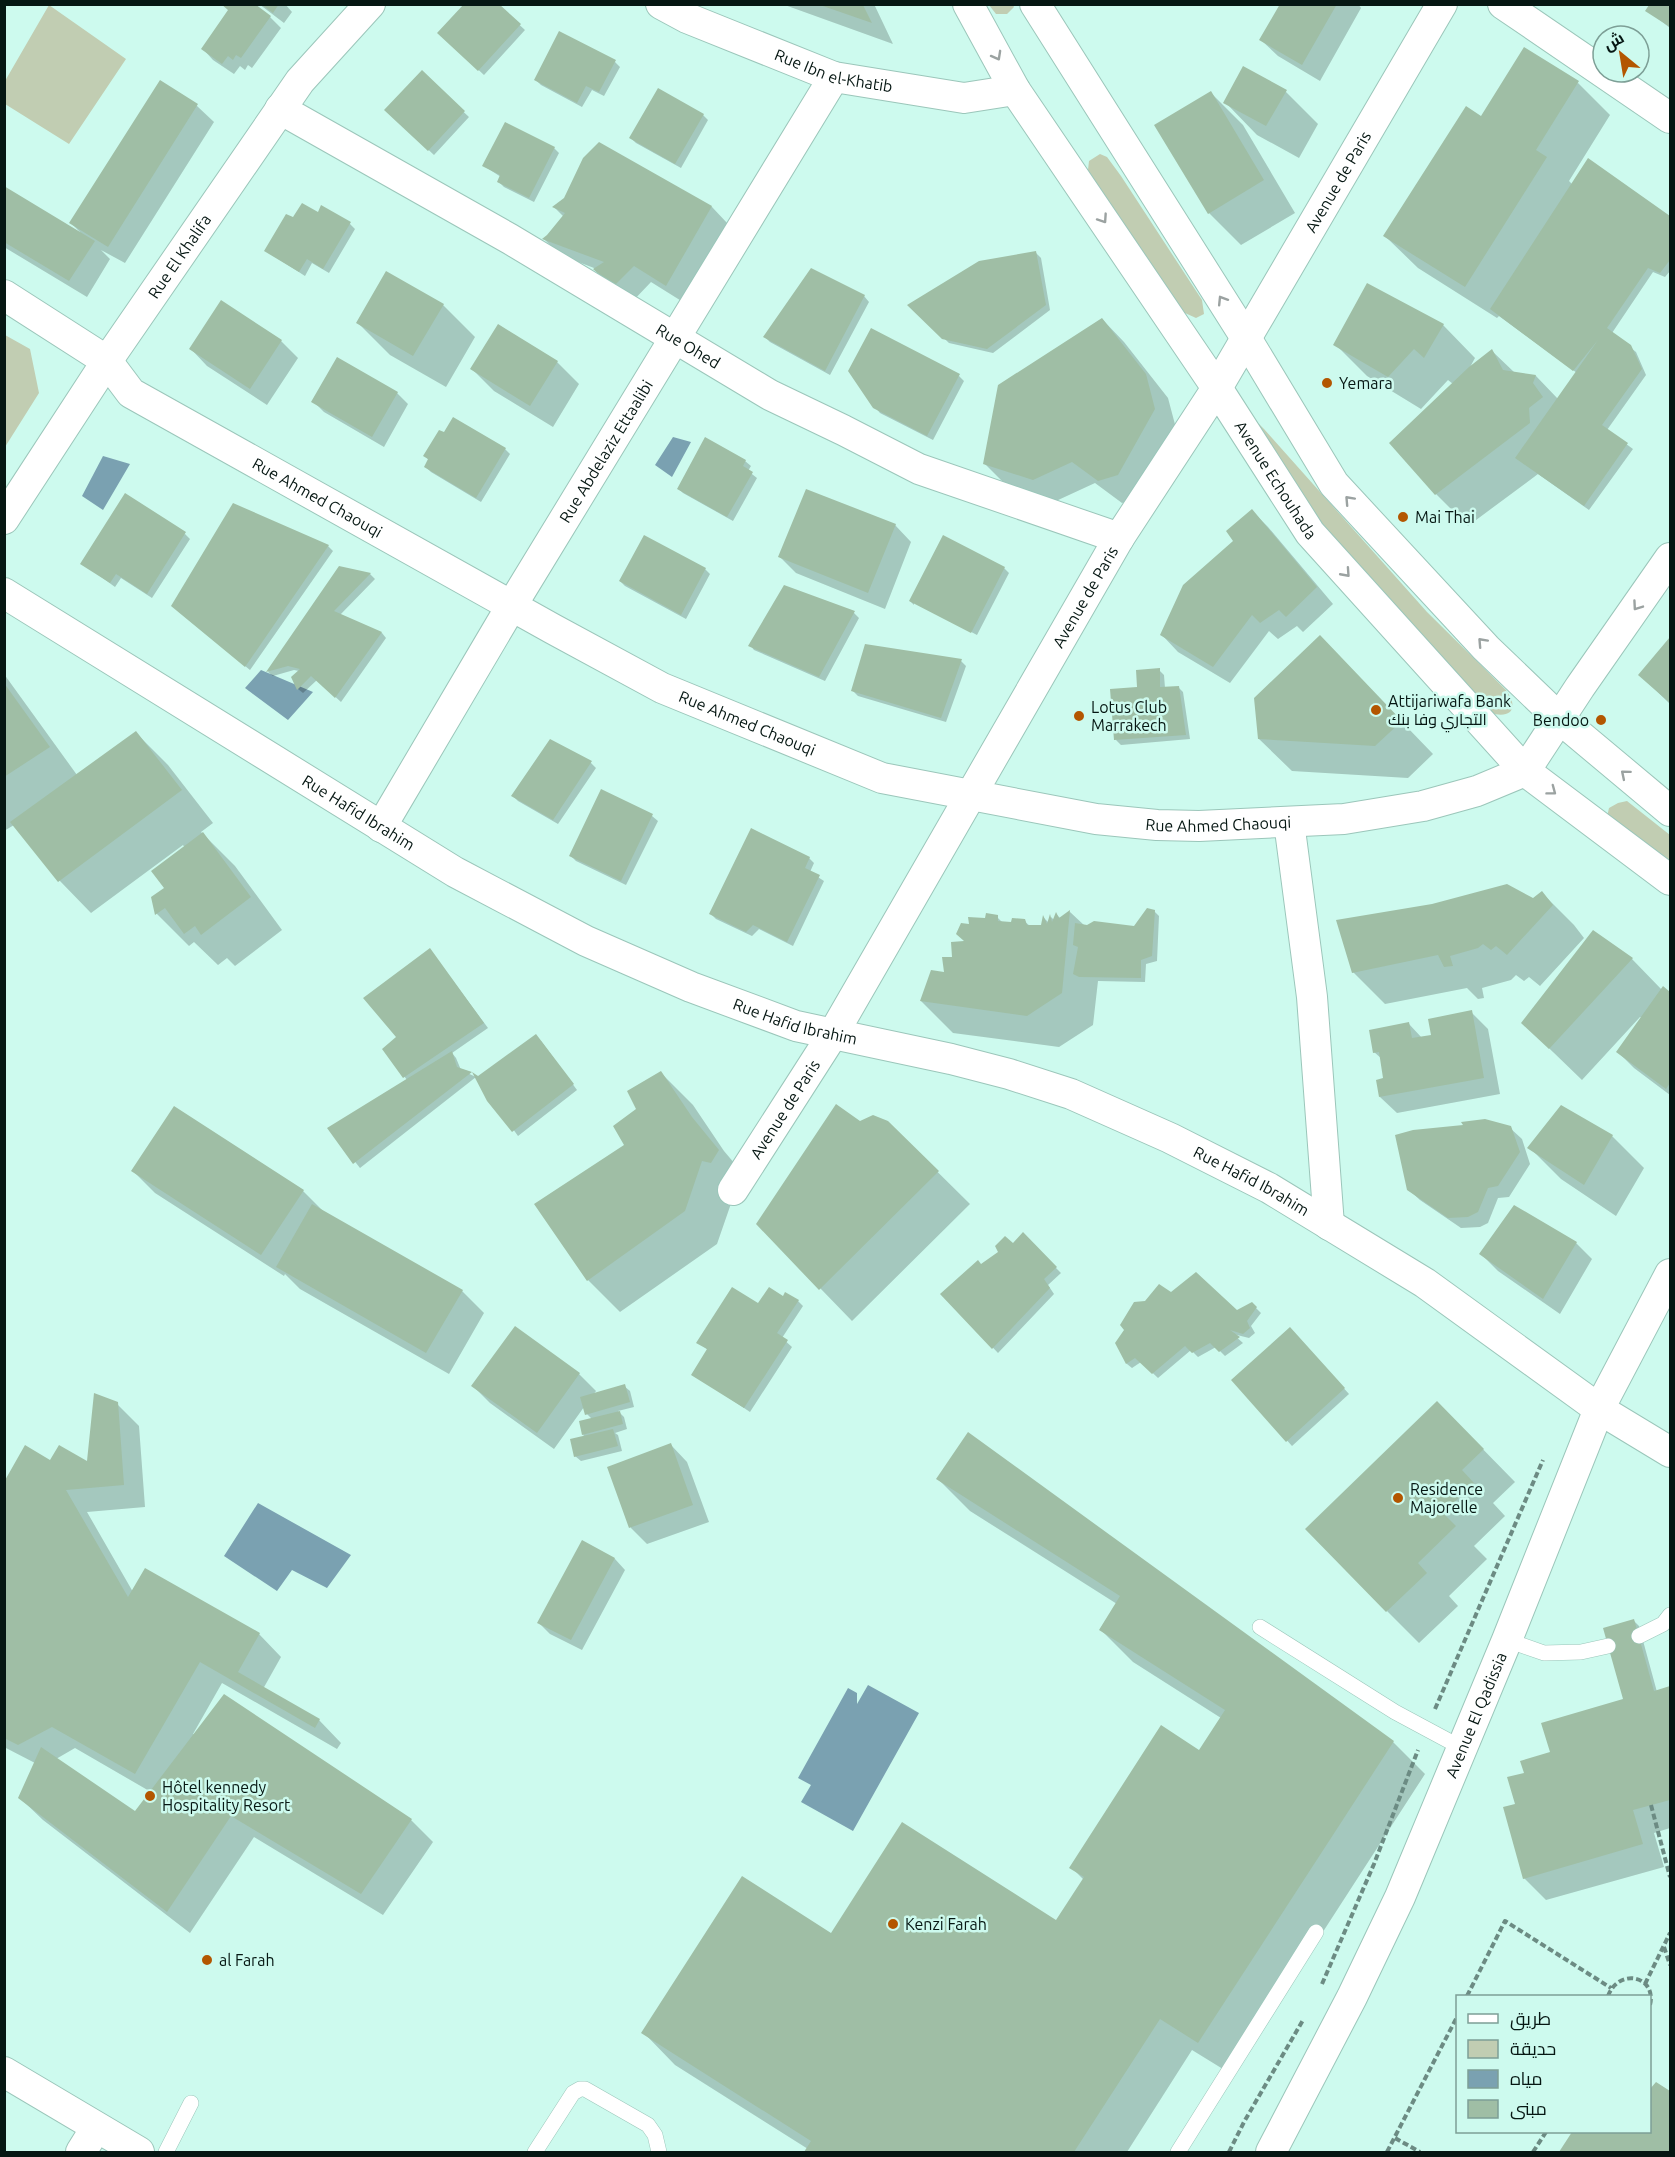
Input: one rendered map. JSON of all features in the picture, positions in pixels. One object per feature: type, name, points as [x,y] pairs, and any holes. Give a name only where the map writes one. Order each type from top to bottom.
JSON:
[{"type":"street","name":"Rue El Khalifa","points":[[4,519],[107,361],[280,109],[300,81],[370,4]]},
{"type":"street","name":"Rue Ibn el-Khatib","points":[[661,4],[687,18],[834,77],[964,98],[1015,90]]},
{"type":"street","name":"Avenue Echouhada","points":[[968,4],[1015,90],[1217,388],[1310,533],[1525,771],[1671,880]]},
{"type":"street","points":[[1035,4],[1246,338],[1334,484],[1486,648],[1560,719],[1671,811]]},
{"type":"street","name":"Avenue de Paris","points":[[733,1190],[833,1034],[1119,538],[1217,388],[1442,4]]},
{"type":"street","points":[[1503,4],[1671,118]]},
{"type":"street","name":"Rue Abdelaziz Ettaalibi","points":[[381,827],[512,605],[677,338],[834,77]]},
{"type":"street","name":"Rue Ohed","points":[[280,109],[510,239],[770,395],[919,470],[1119,538]]},
{"type":"street","name":"Rue Ahmed Chaouqi","points":[[4,295],[107,361],[131,393],[553,629],[662,688],[882,778],[1096,819],[1157,825],[1199,826],[1344,819],[1423,806],[1476,791],[1525,771]]},
{"type":"street","points":[[1525,771],[1671,558]]},
{"type":"street","name":"Rue Hafid Ibrahim","points":[[4,593],[454,872],[586,941],[691,987],[796,1026],[951,1059],[1009,1074],[1071,1094],[1170,1138],[1269,1188],[1425,1283],[1599,1408],[1671,1452]]},
{"type":"street","points":[[1290,822],[1312,997],[1329,1225]]},
{"type":"street","name":"Avenue El Qadissia","points":[[1271,2152],[1352,1997],[1400,1897],[1507,1640],[1599,1408],[1671,1274]]},
{"type":"street","points":[[4,2072],[88,2140],[139,2152]]},
{"type":"lane","points":[[1639,1636],[1663,1624],[1671,1615]]},
{"type":"lane","points":[[1260,1627],[1426,1730],[1462,1748]]},
{"type":"lane","points":[[1507,1640],[1544,1653],[1581,1652],[1608,1646]]},
{"type":"lane","points":[[1178,2152],[1316,1932]]},
{"type":"lane","points":[[536,2152],[573,2093],[585,2089],[648,2125],[655,2134],[658,2152]]},
{"type":"lane","points":[[166,2152],[191,2103]]},
{"type":"path","points":[[1321,1987],[1374,1864],[1426,1730],[1545,1456]]},
{"type":"path","points":[[1651,1805],[1671,1877]]},
{"type":"path","points":[[1468,1995],[1505,1922],[1611,1988]]},
{"type":"path","points":[[1645,1984],[1671,1933]]},
{"type":"path","points":[[1664,1946],[1671,1965]]},
{"type":"path","points":[[1608,1995],[1611,1988],[1618,1981],[1627,1978],[1637,1979],[1645,1984],[1650,1995]]},
{"type":"path","points":[[1229,2152],[1304,2018]]},
{"type":"path","points":[[1387,2152],[1456,2021]]},
{"type":"path","points":[[1533,2152],[1545,2133]]},
{"type":"path","points":[[1395,2138],[1420,2152]]},
{"type":"green space","points":[[49,5],[126,59],[69,144],[5,104],[5,81]]},
{"type":"green space","points":[[989,5],[1013,5],[1014,7],[1007,14],[996,14]]},
{"type":"green space","points":[[1100,154],[1107,157],[1121,176],[1202,300],[1204,314],[1196,318],[1185,313],[1142,254],[1088,170],[1089,161]]},
{"type":"green space","points":[[5,335],[30,349],[39,393],[5,447]]},
{"type":"green space","points":[[1251,423],[1259,424],[1264,429],[1427,612],[1506,690],[1512,702],[1508,713],[1490,713],[1329,543]]},
{"type":"green space","points":[[1627,801],[1670,835],[1670,867],[1607,817],[1609,808]]},
{"type":"water","points":[[673,437],[691,442],[672,477],[655,465]]},
{"type":"water","points":[[103,456],[130,464],[103,510],[82,496]]},
{"type":"water","points":[[261,670],[313,692],[288,720],[245,688]]},
{"type":"water","points":[[258,1503],[351,1555],[327,1588],[292,1570],[277,1591],[224,1556]]},
{"type":"water","points":[[868,1685],[919,1713],[853,1831],[801,1802],[811,1785],[798,1778],[848,1688],[857,1693],[857,1704]]},
{"type":"building","points":[[221,4],[255,4],[271,16],[241,58],[236,55],[233,60],[228,56],[222,64],[201,49],[228,10]]},
{"type":"building","points":[[261,4],[279,4],[273,13]]},
{"type":"building","points":[[464,4],[499,4],[521,24],[478,71],[437,33]]},
{"type":"building","points":[[1280,4],[1337,4],[1302,65],[1259,40]]},
{"type":"building","points":[[820,5],[863,5],[872,23]]},
{"type":"building","points":[[1649,5],[1670,5],[1670,27],[1645,11]]},
{"type":"building","points":[[559,31],[616,60],[599,92],[586,86],[577,103],[534,80]]},
{"type":"building","points":[[1524,47],[1579,81],[1536,150],[1547,157],[1465,287],[1383,236],[1466,106],[1481,116]]},
{"type":"building","points":[[1243,66],[1287,90],[1266,126],[1223,103]]},
{"type":"building","points":[[422,70],[465,111],[428,151],[384,110]]},
{"type":"building","points":[[160,80],[198,104],[108,247],[69,223]]},
{"type":"building","points":[[658,88],[704,114],[675,164],[629,138]]},
{"type":"building","points":[[1211,91],[1264,180],[1208,214],[1154,125]]},
{"type":"building","points":[[505,122],[555,147],[529,198],[497,182],[500,175],[482,166]]},
{"type":"building","points":[[599,142],[712,206],[666,286],[634,266],[613,287],[593,269],[604,262],[542,239],[565,213],[552,207],[564,198],[583,158]]},
{"type":"building","points":[[1588,158],[1670,216],[1670,260],[1660,273],[1648,268],[1607,328],[1631,345],[1642,369],[1602,425],[1628,443],[1584,506],[1515,458],[1598,340],[1573,371],[1490,309]]},
{"type":"building","points":[[4,186],[95,241],[69,281],[4,242]]},
{"type":"building","points":[[302,203],[318,212],[321,205],[351,222],[323,269],[307,259],[299,272],[264,251],[286,214],[293,217]]},
{"type":"building","points":[[1036,251],[1046,305],[987,349],[942,339],[907,305],[979,261]]},
{"type":"building","points":[[811,268],[865,295],[825,371],[763,337]]},
{"type":"building","points":[[386,271],[444,304],[413,356],[356,323]]},
{"type":"building","points":[[1367,283],[1444,324],[1424,358],[1414,349],[1388,377],[1333,345]]},
{"type":"building","points":[[221,300],[282,340],[250,389],[189,349]]},
{"type":"building","points":[[1102,318],[1146,374],[1155,409],[1118,475],[1098,481],[1072,462],[1033,480],[983,464],[998,385]]},
{"type":"building","points":[[498,324],[558,361],[530,406],[470,369]]},
{"type":"building","points":[[871,328],[960,374],[927,436],[873,408],[848,371]]},
{"type":"building","points":[[1492,349],[1503,370],[1536,375],[1533,383],[1543,397],[1529,408],[1530,423],[1435,495],[1389,443],[1469,367]]},
{"type":"building","points":[[337,357],[398,392],[372,437],[311,402]]},
{"type":"building","points":[[453,417],[506,448],[476,498],[424,467],[428,459],[423,456],[439,430],[444,432]]},
{"type":"building","points":[[705,437],[746,460],[743,466],[753,472],[727,517],[677,489]]},
{"type":"building","points":[[806,489],[896,524],[868,593],[778,557]]},
{"type":"building","points":[[125,493],[186,532],[147,594],[116,574],[110,583],[80,564]]},
{"type":"building","points":[[233,503],[329,545],[245,667],[171,606]]},
{"type":"building","points":[[1252,509],[1317,587],[1286,617],[1279,610],[1260,623],[1252,615],[1213,667],[1160,635],[1183,585],[1233,541],[1226,531]]},
{"type":"building","points":[[644,535],[706,568],[681,615],[619,581]]},
{"type":"building","points":[[943,535],[1005,567],[971,633],[909,601]]},
{"type":"building","points":[[339,566],[371,573],[334,611],[382,632],[335,698],[311,676],[297,690],[291,677],[300,669],[288,666],[266,672]]},
{"type":"building","points":[[784,585],[855,611],[819,677],[748,646]]},
{"type":"building","points":[[1320,635],[1402,721],[1375,746],[1258,739],[1254,698]]},
{"type":"building","points":[[1670,637],[1670,703],[1638,675]]},
{"type":"building","points":[[865,644],[962,659],[941,718],[851,691]]},
{"type":"building","points":[[1160,668],[1160,687],[1179,686],[1186,735],[1114,740],[1110,689],[1137,687],[1136,670]]},
{"type":"building","points":[[4,683],[50,747],[4,777]]},
{"type":"building","points":[[136,731],[182,790],[58,882],[10,822]]},
{"type":"building","points":[[550,739],[592,761],[553,820],[511,796]]},
{"type":"building","points":[[601,789],[653,814],[621,881],[569,856]]},
{"type":"building","points":[[751,828],[810,857],[805,868],[820,875],[787,942],[753,925],[746,932],[709,914]]},
{"type":"building","points":[[203,832],[251,897],[201,935],[195,926],[184,934],[165,908],[155,915],[151,897],[164,888],[151,871]]},
{"type":"building","points":[[1507,884],[1533,898],[1542,891],[1553,905],[1507,955],[1496,946],[1491,950],[1483,944],[1478,948],[1450,956],[1453,966],[1444,967],[1438,955],[1352,973],[1336,920],[1432,904]]},
{"type":"building","points":[[1147,908],[1155,910],[1152,956],[1141,960],[1141,978],[1079,977],[1073,974],[1078,947],[1073,945],[1075,923],[1087,925],[1094,921],[1134,926]]},
{"type":"building","points":[[1070,910],[1062,993],[1027,1016],[920,1001],[931,970],[944,972],[942,957],[952,957],[951,942],[964,941],[956,934],[961,923],[969,924],[968,917],[985,918],[986,913],[998,915],[998,921],[1011,922],[1012,918],[1025,919],[1027,925],[1041,925],[1043,915],[1047,924],[1050,914],[1052,922],[1056,912],[1059,918]]},
{"type":"building","points":[[1593,930],[1633,958],[1549,1049],[1521,1023]]},
{"type":"building","points":[[430,948],[484,1023],[403,1078],[382,1049],[396,1037],[363,998]]},
{"type":"building","points":[[1663,986],[1670,992],[1670,1083],[1666,1089],[1616,1052]]},
{"type":"building","points":[[1472,1010],[1484,1078],[1379,1097],[1376,1080],[1383,1078],[1379,1052],[1373,1053],[1369,1030],[1409,1022],[1412,1038],[1431,1035],[1428,1019]]},
{"type":"building","points":[[536,1034],[574,1084],[512,1132],[487,1101],[472,1072],[478,1076]]},
{"type":"building","points":[[452,1051],[457,1067],[472,1072],[353,1164],[327,1128]]},
{"type":"building","points":[[661,1071],[692,1117],[719,1150],[711,1163],[702,1161],[685,1211],[587,1281],[534,1204],[624,1145],[613,1126],[636,1109],[627,1091]]},
{"type":"building","points":[[836,1104],[860,1121],[873,1115],[888,1121],[939,1171],[819,1290],[756,1224]]},
{"type":"building","points":[[1561,1105],[1613,1135],[1584,1185],[1527,1148]]},
{"type":"building","points":[[174,1106],[304,1190],[261,1255],[131,1171]]},
{"type":"building","points":[[1485,1119],[1511,1126],[1520,1152],[1498,1186],[1488,1188],[1478,1212],[1468,1217],[1448,1218],[1407,1190],[1395,1135],[1413,1130],[1463,1125],[1461,1122]]},
{"type":"building","points":[[312,1204],[463,1290],[426,1353],[276,1267]]},
{"type":"building","points":[[1514,1205],[1577,1242],[1543,1299],[1479,1254]]},
{"type":"building","points":[[1023,1232],[1057,1267],[1044,1279],[1050,1288],[992,1349],[940,1294],[978,1260],[981,1264],[998,1252],[995,1246],[1005,1236],[1013,1243]]},
{"type":"building","points":[[1196,1272],[1237,1310],[1252,1302],[1257,1307],[1247,1321],[1250,1328],[1243,1334],[1230,1330],[1240,1337],[1219,1352],[1210,1343],[1192,1353],[1185,1346],[1152,1374],[1135,1358],[1126,1364],[1115,1343],[1124,1330],[1120,1325],[1134,1302],[1145,1301],[1159,1284],[1171,1292]]},
{"type":"building","points":[[732,1287],[758,1303],[769,1287],[783,1296],[785,1292],[799,1300],[777,1333],[788,1340],[744,1408],[691,1375],[707,1349],[696,1343]]},
{"type":"building","points":[[515,1326],[580,1373],[537,1433],[471,1386]]},
{"type":"building","points":[[1290,1327],[1345,1388],[1286,1442],[1231,1380]]},
{"type":"building","points":[[625,1384],[630,1402],[585,1415],[580,1397]]},
{"type":"building","points":[[94,1393],[118,1402],[124,1485],[66,1490],[128,1597],[145,1568],[260,1633],[238,1672],[320,1719],[315,1728],[200,1662],[135,1774],[52,1727],[18,1745],[4,1738],[4,1482],[25,1445],[50,1460],[59,1445],[87,1461]]},
{"type":"building","name":"Residence Majorelle","points":[[1437,1401],[1484,1449],[1462,1470],[1474,1483],[1443,1513],[1456,1526],[1418,1563],[1427,1573],[1386,1612],[1305,1529]]},
{"type":"building","points":[[620,1411],[623,1424],[582,1435],[579,1421]]},
{"type":"building","points":[[613,1429],[618,1446],[574,1457],[570,1439]]},
{"type":"building","points":[[968,1432],[1394,1741],[1198,2043],[1160,2019],[1074,2152],[804,2152],[811,2141],[641,2033],[742,1876],[831,1933],[902,1822],[1056,1920],[1084,1877],[1069,1868],[1161,1725],[1199,1750],[1225,1710],[1099,1630],[1120,1596],[936,1479]]},
{"type":"building","points":[[671,1443],[693,1505],[629,1528],[607,1467]]},
{"type":"building","points":[[582,1540],[615,1558],[571,1640],[537,1623]]},
{"type":"building","points":[[1634,1619],[1654,1691],[1670,1686],[1670,1800],[1633,1810],[1643,1844],[1523,1879],[1503,1807],[1515,1804],[1507,1777],[1524,1773],[1520,1761],[1550,1752],[1541,1723],[1623,1699],[1603,1628]]},
{"type":"building","points":[[224,1694],[412,1819],[361,1894],[231,1816],[167,1912],[18,1798],[41,1747],[135,1811]]},
{"type":"building","points":[[1656,2082],[1670,2091],[1670,2152],[1559,2152],[1571,2133],[1651,2133],[1651,2088]]},
{"type":"place","name":"Yemara","points":[[1327,383]]},
{"type":"place","name":"Mai Thai","points":[[1403,517]]},
{"type":"place","name":"Attijariwafa Bank التجاري وفا بنك","points":[[1376,710]]},
{"type":"place","name":"Lotus Club Marrakech","points":[[1079,716]]},
{"type":"place","name":"Bendoo","points":[[1601,720]]},
{"type":"place","name":"Residence Majorelle","points":[[1398,1498]]},
{"type":"place","name":"Hôtel kennedy Hospitality Resort","points":[[150,1796]]},
{"type":"place","name":"Kenzi Farah","points":[[893,1924]]},
{"type":"place","name":"al Farah","points":[[207,1960]]}]
